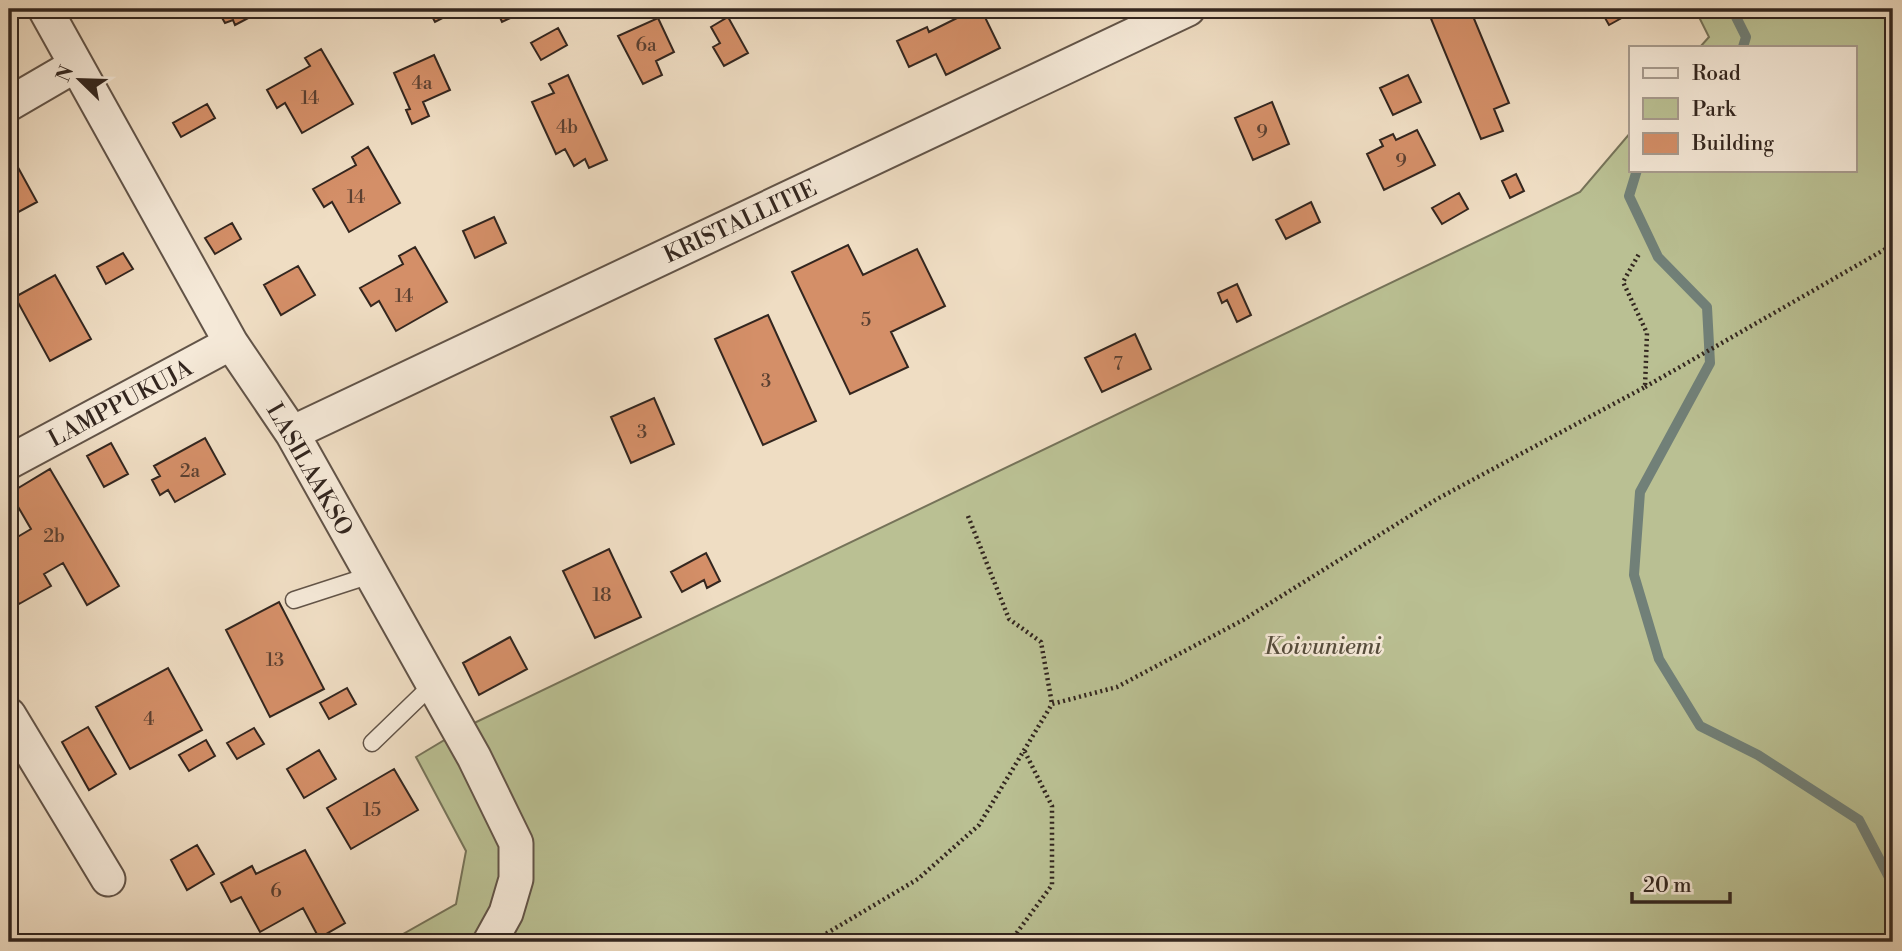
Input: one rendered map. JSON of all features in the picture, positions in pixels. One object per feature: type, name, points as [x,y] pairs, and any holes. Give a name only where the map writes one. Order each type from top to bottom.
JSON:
[{"type":"street","name":"LASILAAKSO","points":[[45,9],[231,343],[292,433],[474,757],[516,843],[516,879],[506,913],[490,942]]},
{"type":"street","name":"KRISTALLITIE","points":[[292,433],[1188,9]]},
{"type":"street","points":[[9,103],[76,65]]},
{"type":"street","name":"LAMPPUKUJA","points":[[9,462],[231,343]]},
{"type":"street","points":[[9,715],[108,879]]},
{"type":"lane","points":[[294,600],[371,575]]},
{"type":"lane","points":[[372,743],[433,684]]},
{"type":"path","points":[[1052,704],[1116,687],[1243,620],[1437,499],[1645,387],[1889,247],[1893,254]]},
{"type":"path","points":[[1639,254],[1623,282],[1647,333],[1645,387]]},
{"type":"path","points":[[812,942],[918,879],[979,825],[1052,704],[1041,642],[1009,619],[968,516]]},
{"type":"path","points":[[1010,942],[1052,885],[1052,806],[1024,749]]},
{"type":"green space","name":"Koivuniemi","points":[[1695,9],[1893,9],[1893,942],[389,942],[456,904],[466,851],[416,757],[468,726],[1580,192],[1629,134],[1629,172],[1856,172],[1856,46],[1701,46],[1709,37]]},
{"type":"building","points":[[217,9],[251,9],[254,15],[235,25],[233,20],[225,23]]},
{"type":"building","points":[[428,9],[460,9],[435,22]]},
{"type":"building","points":[[496,9],[524,9],[525,11],[502,22]]},
{"type":"building","points":[[975,9],[981,9],[1000,48],[946,75],[936,54],[909,67],[897,41],[927,27],[929,32]]},
{"type":"building","points":[[1427,9],[1470,9],[1509,103],[1494,109],[1503,131],[1481,139]]},
{"type":"building","points":[[1600,9],[1635,9],[1636,10],[1609,25]]},
{"type":"building","points":[[728,17],[748,53],[724,66],[713,47],[720,43],[711,27]]},
{"type":"building","points":[[658,18],[674,52],[656,61],[662,75],[643,84],[618,36]]},
{"type":"building","points":[[558,28],[567,45],[541,60],[531,43]]},
{"type":"building","points":[[321,49],[353,104],[302,133],[285,103],[277,108],[267,90],[310,66],[305,58]]},
{"type":"building","points":[[434,55],[450,90],[423,102],[429,116],[412,124],[406,110],[410,109],[394,73]]},
{"type":"building","points":[[568,75],[607,160],[589,168],[585,159],[574,166],[565,149],[556,154],[532,102],[554,93],[549,84]]},
{"type":"building","points":[[1408,75],[1421,102],[1393,115],[1380,88]]},
{"type":"building","points":[[1272,102],[1289,144],[1253,160],[1235,118]]},
{"type":"building","points":[[207,104],[215,118],[181,137],[173,123]]},
{"type":"building","points":[[1417,130],[1435,165],[1384,190],[1367,154],[1383,146],[1380,140],[1393,134],[1396,140]]},
{"type":"building","points":[[368,147],[400,203],[349,232],[332,202],[324,207],[313,189],[356,165],[352,157]]},
{"type":"building","points":[[9,151],[37,202],[9,217]]},
{"type":"building","points":[[1516,174],[1524,191],[1510,198],[1502,181]]},
{"type":"building","points":[[1459,193],[1468,209],[1442,224],[1432,208]]},
{"type":"building","points":[[1311,202],[1320,222],[1286,239],[1276,220]]},
{"type":"building","points":[[494,217],[506,243],[475,258],[463,231]]},
{"type":"building","points":[[232,223],[241,239],[215,254],[205,238]]},
{"type":"building","points":[[848,245],[863,275],[917,249],[945,306],[891,332],[908,367],[850,394],[792,272]]},
{"type":"building","points":[[415,247],[447,302],[396,331],[379,301],[371,306],[360,288],[403,264],[399,256]]},
{"type":"building","points":[[123,253],[133,269],[106,284],[97,267]]},
{"type":"building","points":[[298,266],[315,295],[281,315],[264,285]]},
{"type":"building","points":[[55,275],[91,339],[50,361],[15,297]]},
{"type":"building","points":[[1237,284],[1251,315],[1237,322],[1227,300],[1222,303],[1218,293]]},
{"type":"building","points":[[768,315],[816,421],[763,445],[715,339]]},
{"type":"building","points":[[1135,334],[1151,369],[1102,392],[1085,358]]},
{"type":"building","points":[[654,398],[674,444],[631,463],[611,417]]},
{"type":"building","points":[[205,438],[225,474],[175,502],[168,490],[160,495],[152,480],[160,476],[154,466]]},
{"type":"building","points":[[111,443],[128,474],[104,487],[87,456]]},
{"type":"building","points":[[50,469],[119,586],[87,605],[63,563],[44,574],[51,586],[19,604],[9,587],[9,568],[12,566],[9,542],[31,529],[10,493]]},
{"type":"building","points":[[609,549],[641,617],[595,638],[563,571]]},
{"type":"building","points":[[706,553],[720,581],[707,588],[704,580],[682,592],[671,572]]},
{"type":"building","points":[[279,602],[324,689],[270,717],[226,630]]},
{"type":"building","points":[[510,637],[527,669],[479,695],[463,663]]},
{"type":"building","points":[[168,668],[202,730],[130,769],[96,707]]},
{"type":"building","points":[[347,688],[356,704],[329,719],[320,703]]},
{"type":"building","points":[[88,727],[116,774],[89,790],[62,742]]},
{"type":"building","points":[[254,728],[264,744],[237,759],[227,743]]},
{"type":"building","points":[[206,740],[215,756],[189,771],[179,755]]},
{"type":"building","points":[[319,750],[336,779],[304,798],[287,769]]},
{"type":"building","points":[[394,769],[418,810],[351,849],[327,808]]},
{"type":"building","points":[[197,845],[214,874],[187,890],[171,860]]},
{"type":"building","points":[[305,850],[345,923],[319,938],[303,908],[260,932],[241,897],[231,902],[221,883],[252,866],[256,874]]},
{"type":"waterway","points":[[1732,9],[1746,37],[1743,46]]},
{"type":"waterway","points":[[1636,172],[1629,196],[1658,257],[1707,307],[1710,363],[1640,492],[1634,575],[1659,659],[1700,726],[1758,755],[1859,820],[1893,885]]}]
